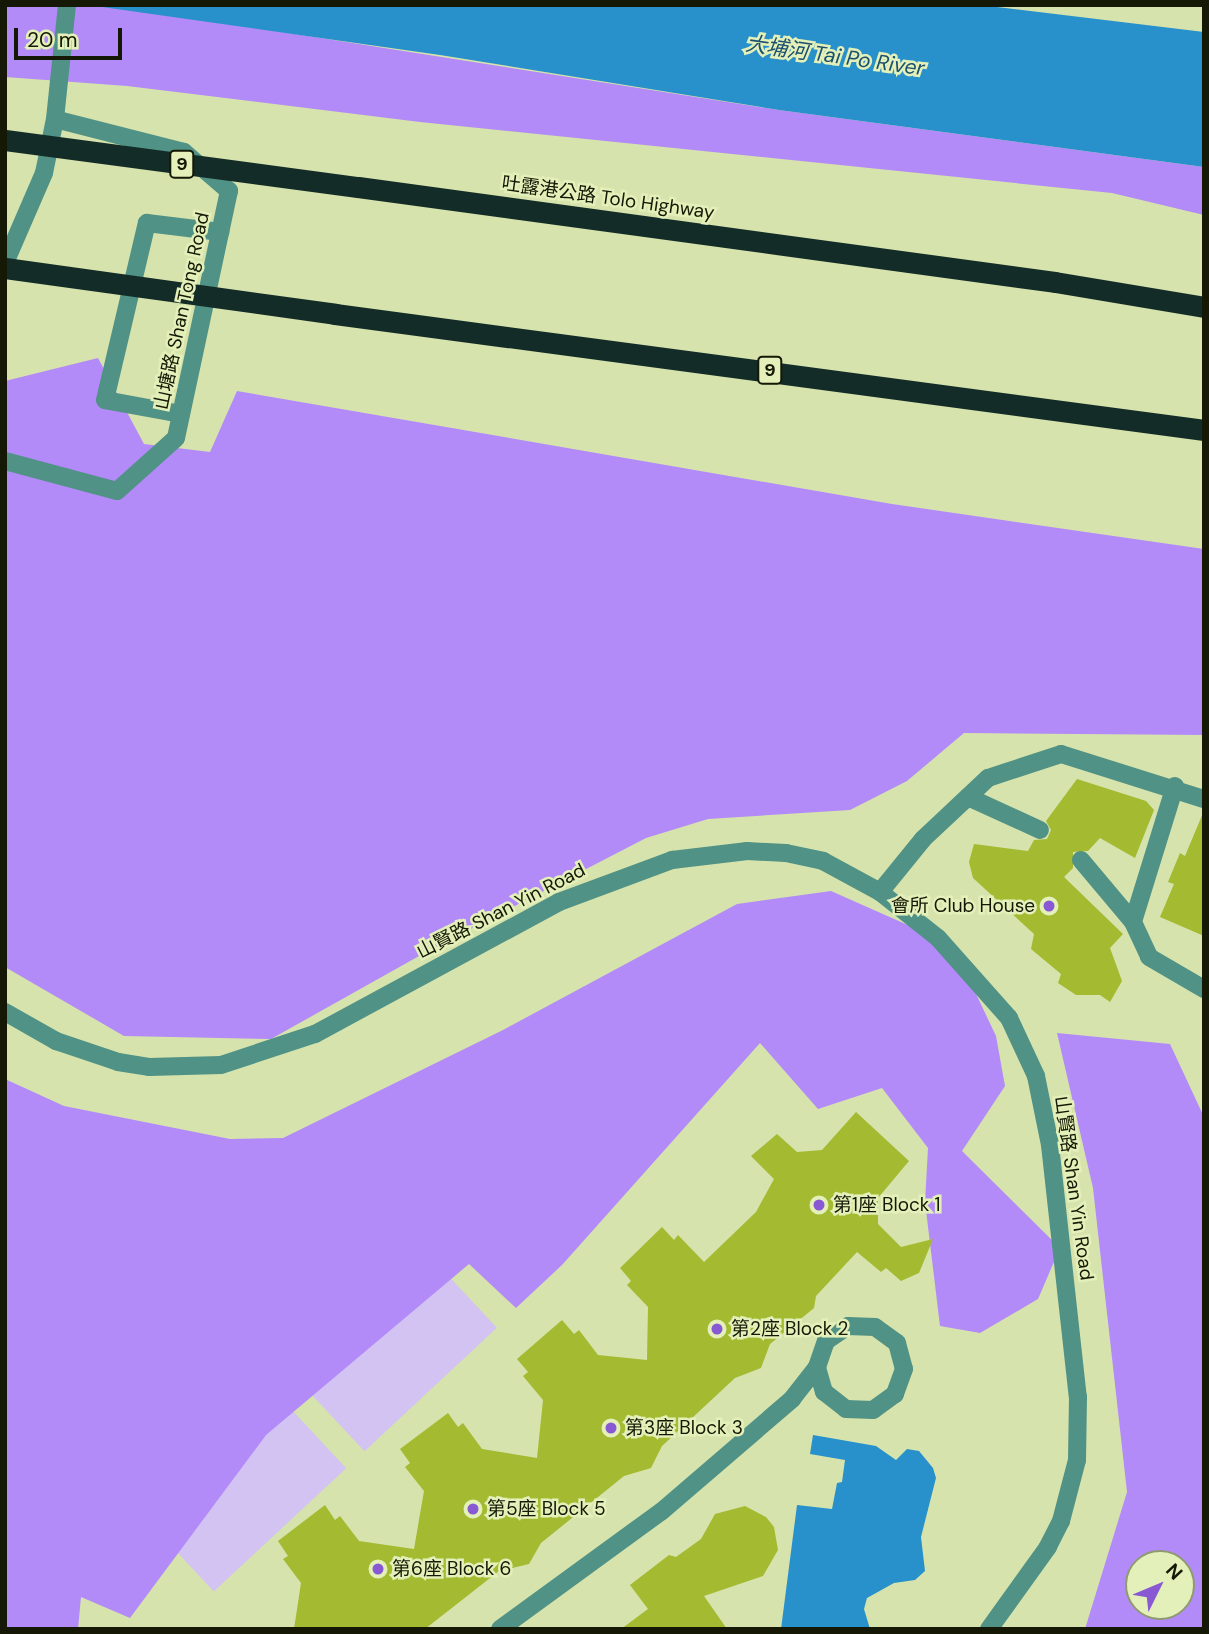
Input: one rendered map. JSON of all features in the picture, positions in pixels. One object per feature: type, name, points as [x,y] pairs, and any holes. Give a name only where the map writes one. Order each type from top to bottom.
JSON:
[{"type":"highway","name":"吐露港公路 Tolo Highway","points":[[5,141],[1055,282],[1204,307]]},
{"type":"highway","name":"9","points":[[5,266],[335,314],[1204,430]]},
{"type":"street","points":[[5,266],[44,173],[55,119],[60,41],[67,5]]},
{"type":"street","name":"山塘路 Shan Tong Road","points":[[5,461],[117,491],[176,438],[229,191],[184,152],[55,119]]},
{"type":"street","points":[[181,414],[105,400],[146,223],[220,232]]},
{"type":"street","points":[[880,892],[923,839],[988,778],[1060,754],[1175,786],[1204,799]]},
{"type":"street","points":[[1133,922],[1175,786]]},
{"type":"street","points":[[968,797],[1040,830]]},
{"type":"street","name":"山賢路 Shan Yin Road","points":[[5,1012],[56,1041],[118,1062],[162,1067],[221,1065],[305,1039],[559,902],[672,860],[747,850],[786,853],[823,861],[880,892],[937,938],[1009,1018],[1036,1076],[1049,1134],[1078,1397],[1077,1460],[1061,1521],[1048,1548],[989,1629]]},
{"type":"street","points":[[1081,860],[1133,922],[1149,957],[1204,989]]},
{"type":"street","points":[[500,1629],[662,1511],[792,1399],[817,1367],[826,1341],[848,1326],[875,1326],[897,1343],[904,1369],[895,1395],[873,1410],[846,1409],[824,1392],[817,1367]]},
{"type":"shaded area","points":[[5,5],[88,5],[161,13],[779,110],[1204,167],[1204,215],[1112,193],[420,122],[127,86],[5,77]]},
{"type":"shaded area","points":[[98,358],[144,444],[210,452],[237,391],[892,504],[1204,549],[1204,735],[964,733],[907,781],[850,810],[708,819],[646,838],[428,951],[271,1039],[124,1036],[5,967],[5,381]]},
{"type":"shaded area","points":[[831,891],[919,930],[968,977],[996,1036],[1005,1086],[962,1151],[1060,1248],[1038,1299],[980,1333],[940,1326],[925,1202],[928,1148],[882,1088],[818,1109],[760,1043],[562,1265],[516,1308],[469,1264],[266,1435],[130,1618],[81,1597],[78,1629],[5,1629],[5,1079],[64,1106],[230,1139],[283,1138],[503,1030],[737,904]]},
{"type":"shaded area","points":[[1057,1033],[1170,1044],[1204,1117],[1204,1629],[1085,1629],[1127,1492],[1093,1188]]},
{"type":"shaded area","points":[[428,1254],[497,1328],[365,1451],[296,1377]]},
{"type":"shaded area","points":[[278,1395],[346,1468],[214,1592],[146,1518]]},
{"type":"water","name":"大埔河 Tai Po River","points":[[88,5],[980,5],[1204,32],[1204,167],[779,110],[440,55]]},
{"type":"water","points":[[813,1435],[876,1446],[896,1460],[907,1449],[919,1451],[933,1468],[936,1478],[921,1537],[925,1571],[915,1580],[894,1583],[867,1598],[864,1609],[870,1629],[781,1629],[797,1505],[832,1509],[837,1483],[842,1482],[845,1460],[810,1454]]},
{"type":"building","name":"會所 Club House","points":[[1077,779],[1146,801],[1154,810],[1135,858],[1100,838],[1088,851],[1073,852],[1073,868],[1064,877],[1123,934],[1110,948],[1122,981],[1110,1002],[1100,995],[1076,995],[1058,983],[1061,974],[1031,949],[1034,934],[973,878],[969,862],[974,844],[1028,851],[1034,840],[1047,839],[1051,830],[1046,821]]},
{"type":"building","points":[[1203,813],[1204,936],[1160,917],[1174,884],[1168,882],[1180,853],[1185,856]]},
{"type":"building","points":[[856,1112],[909,1161],[878,1198],[878,1224],[901,1247],[933,1239],[919,1273],[901,1281],[886,1268],[881,1272],[857,1252],[816,1296],[814,1308],[770,1344],[761,1368],[735,1378],[662,1446],[651,1468],[624,1476],[541,1543],[529,1564],[499,1571],[425,1629],[294,1629],[301,1583],[283,1559],[288,1556],[278,1541],[325,1505],[335,1520],[340,1516],[359,1541],[414,1549],[424,1491],[405,1467],[410,1463],[400,1449],[448,1413],[458,1427],[463,1423],[482,1449],[537,1458],[543,1400],[523,1376],[528,1372],[517,1359],[562,1320],[574,1334],[579,1330],[598,1355],[647,1360],[648,1307],[627,1285],[631,1281],[620,1268],[662,1227],[674,1240],[678,1235],[704,1262],[756,1212],[774,1179],[751,1156],[777,1134],[797,1152],[822,1150]]},
{"type":"building","points":[[745,1506],[766,1517],[774,1527],[778,1550],[763,1576],[704,1596],[727,1629],[621,1629],[648,1609],[630,1585],[669,1555],[676,1557],[701,1539],[715,1514]]},
{"type":"place","name":"會所 Club House","points":[[1049,906]]},
{"type":"place","name":"第1座 Block 1","points":[[819,1205]]},
{"type":"place","name":"第2座 Block 2","points":[[717,1329]]},
{"type":"place","name":"第3座 Block 3","points":[[611,1428]]},
{"type":"place","name":"第5座 Block 5","points":[[473,1509]]},
{"type":"place","name":"第6座 Block 6","points":[[378,1569]]}]
